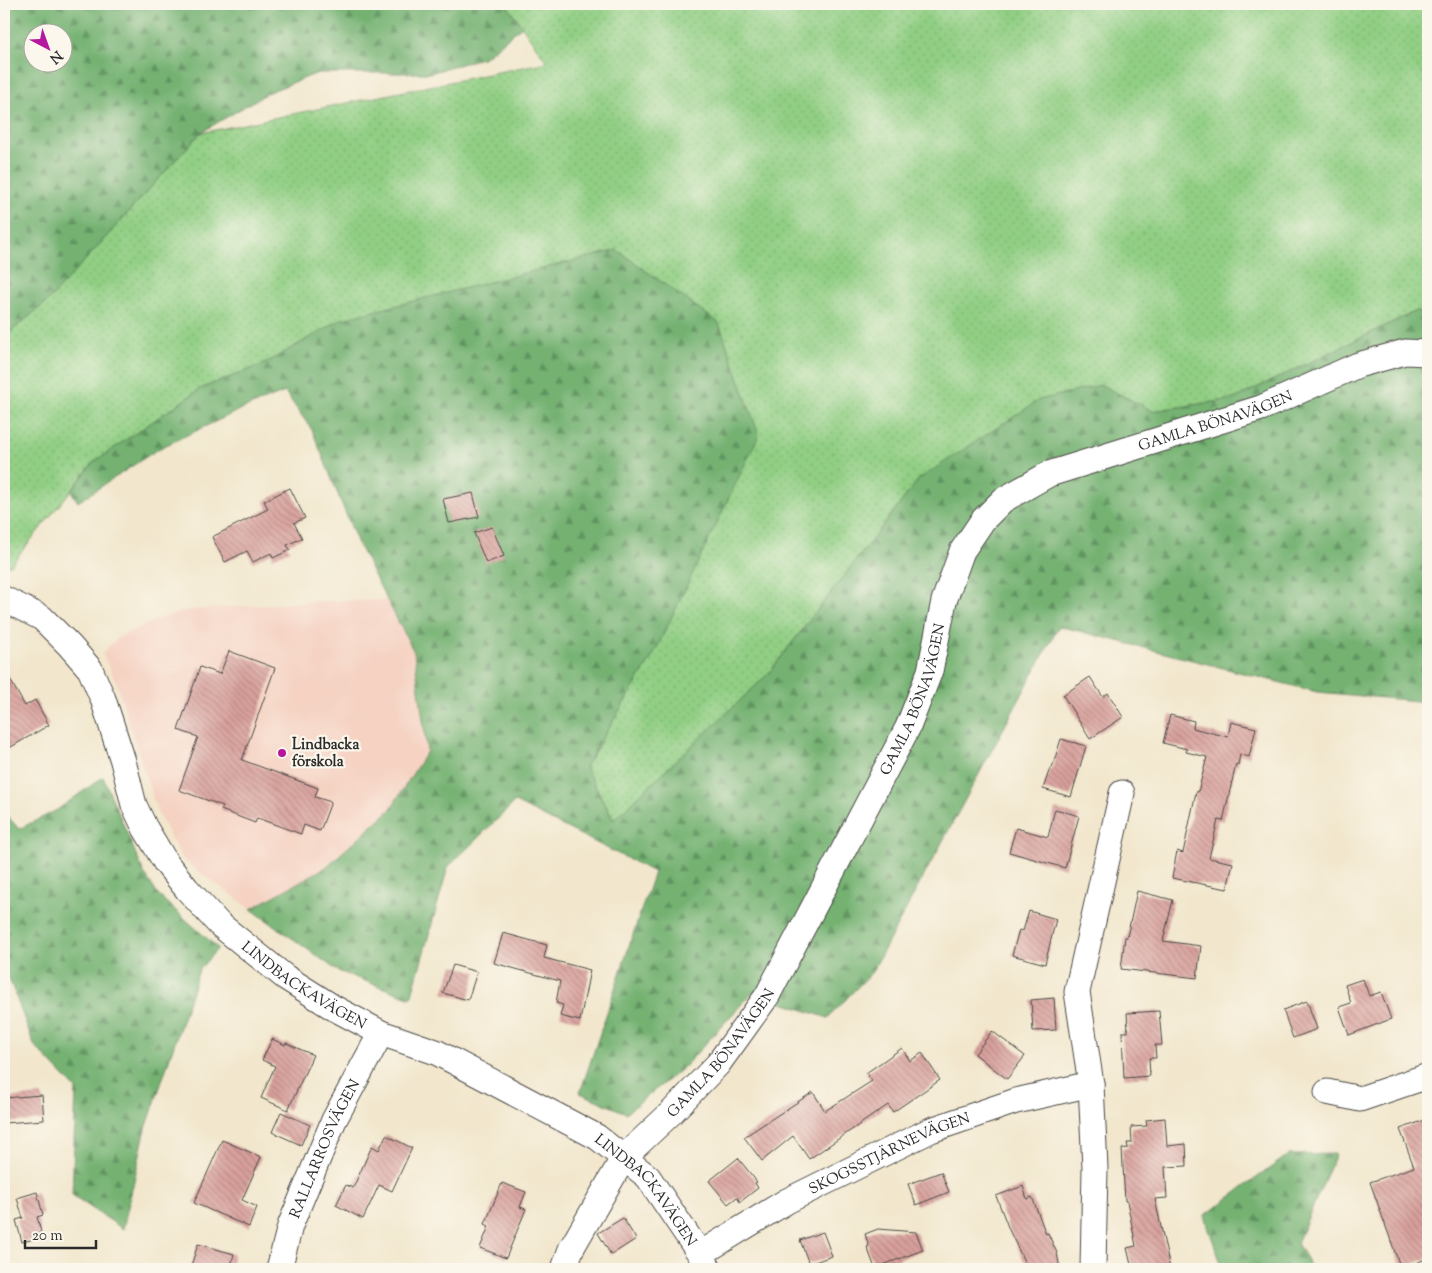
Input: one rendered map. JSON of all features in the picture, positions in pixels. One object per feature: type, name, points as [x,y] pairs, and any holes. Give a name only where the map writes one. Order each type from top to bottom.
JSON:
[{"type":"street","name":"GAMLA BÖNAVÄGEN","points":[[564,1269],[571,1249],[624,1157],[671,1113],[718,1064],[767,996],[908,727],[930,671],[944,602],[962,551],[983,520],[1004,500],[1049,474],[1261,408],[1358,365],[1405,352],[1428,353]]},
{"type":"street","name":"LINDBACKAVÄGEN","points":[[4,599],[42,618],[90,669],[103,699],[123,762],[134,805],[145,828],[166,863],[219,924],[285,977],[334,1008],[381,1033],[436,1052],[597,1137],[648,1177],[704,1262]]},
{"type":"street","points":[[1093,1269],[1095,1168],[1091,1084],[1077,992],[1122,793]]},
{"type":"street","name":"RALLARROSVÄGEN","points":[[279,1269],[290,1226],[334,1120],[381,1033]]},
{"type":"street","points":[[1327,1092],[1360,1099],[1428,1076]]},
{"type":"street","name":"SKOGSSTJÄRNEVÄGEN","points":[[704,1262],[787,1201],[931,1130],[1016,1101],[1091,1084]]},
{"type":"shaded area","name":"Lindbacka förskola","points":[[387,600],[414,652],[427,751],[390,810],[326,867],[251,909],[182,859],[158,814],[116,682],[102,653],[118,638],[160,618],[188,610],[321,601]]},
{"type":"green space","points":[[4,4],[506,4],[522,26],[485,57],[430,73],[318,73],[269,92],[200,133],[49,300],[4,337]]},
{"type":"green space","points":[[506,4],[1428,4],[1428,314],[1416,311],[1234,399],[1152,411],[1101,385],[919,479],[768,674],[614,820],[585,767],[654,654],[342,319],[266,363],[200,389],[94,462],[10,566],[4,563],[4,337],[49,300],[200,133],[547,62]]},
{"type":"green space","points":[[617,250],[719,323],[759,435],[654,654],[585,767],[613,820],[768,674],[919,479],[1039,400],[1101,385],[1153,411],[1234,399],[1416,311],[1428,314],[1428,702],[1317,692],[1059,626],[872,972],[828,1018],[752,993],[683,1068],[626,1113],[580,1093],[654,872],[515,802],[448,867],[411,998],[338,971],[251,909],[326,867],[390,810],[427,751],[414,652],[358,544],[312,430],[285,392],[242,409],[158,449],[78,502],[71,491],[94,462],[200,389],[266,363],[342,319]]},
{"type":"green space","points":[[103,777],[144,873],[158,895],[218,948],[199,970],[145,1132],[123,1229],[72,1195],[76,1089],[34,1045],[10,981],[4,972],[4,812],[19,829],[57,810]]},
{"type":"green space","points":[[1336,1154],[1297,1243],[1312,1269],[1223,1269],[1204,1216],[1288,1155]]},
{"type":"building","points":[[290,488],[305,518],[294,523],[302,538],[287,545],[290,550],[273,558],[271,553],[253,562],[247,551],[225,562],[212,537],[268,509],[264,501]]},
{"type":"building","points":[[473,493],[479,517],[449,523],[443,499]]},
{"type":"building","points":[[492,527],[504,556],[486,563],[474,533]]},
{"type":"building","points":[[229,651],[275,668],[242,760],[318,788],[315,797],[331,802],[320,831],[304,825],[301,834],[257,818],[255,823],[221,810],[223,806],[179,790],[198,737],[178,730],[200,667],[220,674]]},
{"type":"building","points":[[4,669],[25,706],[35,700],[49,725],[4,751]]},
{"type":"building","points":[[1090,677],[1103,697],[1108,693],[1123,717],[1090,739],[1063,695]]},
{"type":"building","points":[[1170,715],[1194,721],[1193,728],[1228,737],[1231,722],[1256,728],[1249,757],[1240,754],[1238,765],[1236,764],[1223,821],[1218,820],[1209,858],[1233,863],[1227,889],[1172,878],[1177,851],[1183,853],[1196,792],[1198,792],[1207,757],[1186,752],[1187,749],[1163,743]]},
{"type":"building","points":[[1061,739],[1086,746],[1071,797],[1043,789]]},
{"type":"building","points":[[1055,809],[1079,816],[1065,868],[1009,852],[1016,828],[1048,837]]},
{"type":"building","points":[[1137,891],[1173,900],[1163,941],[1201,946],[1197,978],[1121,969],[1125,937],[1127,937]]},
{"type":"building","points":[[1029,911],[1056,919],[1045,964],[1012,955],[1019,930],[1023,931]]},
{"type":"building","points":[[503,933],[547,945],[544,958],[590,970],[580,1021],[560,1016],[563,1005],[556,1003],[560,981],[494,963]]},
{"type":"building","points":[[453,965],[477,972],[468,1000],[443,993]]},
{"type":"building","points":[[1363,979],[1369,996],[1381,992],[1391,1019],[1349,1035],[1339,1007],[1351,1003],[1345,985]]},
{"type":"building","points":[[1054,998],[1056,1030],[1033,1031],[1031,1000]]},
{"type":"building","points":[[1307,1001],[1317,1029],[1293,1038],[1283,1010]]},
{"type":"building","points":[[1159,1011],[1162,1045],[1155,1045],[1156,1058],[1149,1058],[1150,1076],[1124,1078],[1122,1032],[1128,1032],[1127,1013]]},
{"type":"building","points":[[992,1031],[1025,1056],[1007,1079],[975,1054]]},
{"type":"building","points":[[272,1039],[313,1055],[288,1110],[261,1098],[275,1066],[262,1060]]},
{"type":"building","points":[[902,1048],[910,1061],[922,1053],[940,1080],[893,1112],[888,1105],[809,1159],[793,1136],[762,1161],[744,1137],[813,1092],[825,1111],[872,1081],[866,1073]]},
{"type":"building","points":[[42,1095],[44,1120],[4,1123],[4,1098]]},
{"type":"building","points":[[281,1112],[310,1125],[301,1145],[272,1132]]},
{"type":"building","points":[[1165,1118],[1167,1146],[1186,1144],[1187,1166],[1165,1167],[1167,1198],[1155,1199],[1170,1269],[1132,1269],[1127,1248],[1136,1246],[1127,1201],[1125,1201],[1122,1149],[1128,1148],[1127,1143],[1132,1143],[1131,1127],[1147,1126],[1146,1120]]},
{"type":"building","points":[[1428,1119],[1428,1258],[1401,1269],[1370,1182],[1414,1167],[1400,1129]]},
{"type":"building","points":[[386,1135],[412,1148],[392,1191],[379,1185],[363,1219],[336,1205],[346,1185],[353,1188],[372,1146],[379,1150]]},
{"type":"building","points":[[222,1140],[261,1157],[242,1200],[257,1207],[249,1227],[194,1203]]},
{"type":"building","points":[[738,1158],[757,1182],[755,1183],[758,1188],[740,1202],[737,1197],[728,1204],[709,1181]]},
{"type":"building","points":[[941,1172],[949,1192],[916,1205],[908,1184]]},
{"type":"building","points":[[502,1183],[526,1192],[520,1207],[526,1209],[506,1258],[480,1248],[489,1226],[485,1224]]},
{"type":"building","points":[[1023,1186],[1027,1199],[1032,1197],[1046,1234],[1048,1233],[1057,1253],[1060,1269],[1028,1269],[1010,1232],[996,1196]]},
{"type":"building","points":[[37,1192],[43,1215],[37,1217],[41,1232],[39,1233],[40,1238],[22,1242],[16,1220],[23,1218],[17,1198]]},
{"type":"building","points":[[623,1218],[636,1239],[611,1255],[598,1233]]},
{"type":"building","points":[[878,1229],[916,1232],[923,1250],[875,1268],[867,1247],[869,1246],[865,1234]]},
{"type":"building","points":[[823,1232],[832,1256],[809,1264],[800,1240]]},
{"type":"building","points":[[198,1244],[234,1254],[230,1269],[190,1269]]},
{"type":"place","name":"Lindbacka förskola","points":[[282,753]]}]
